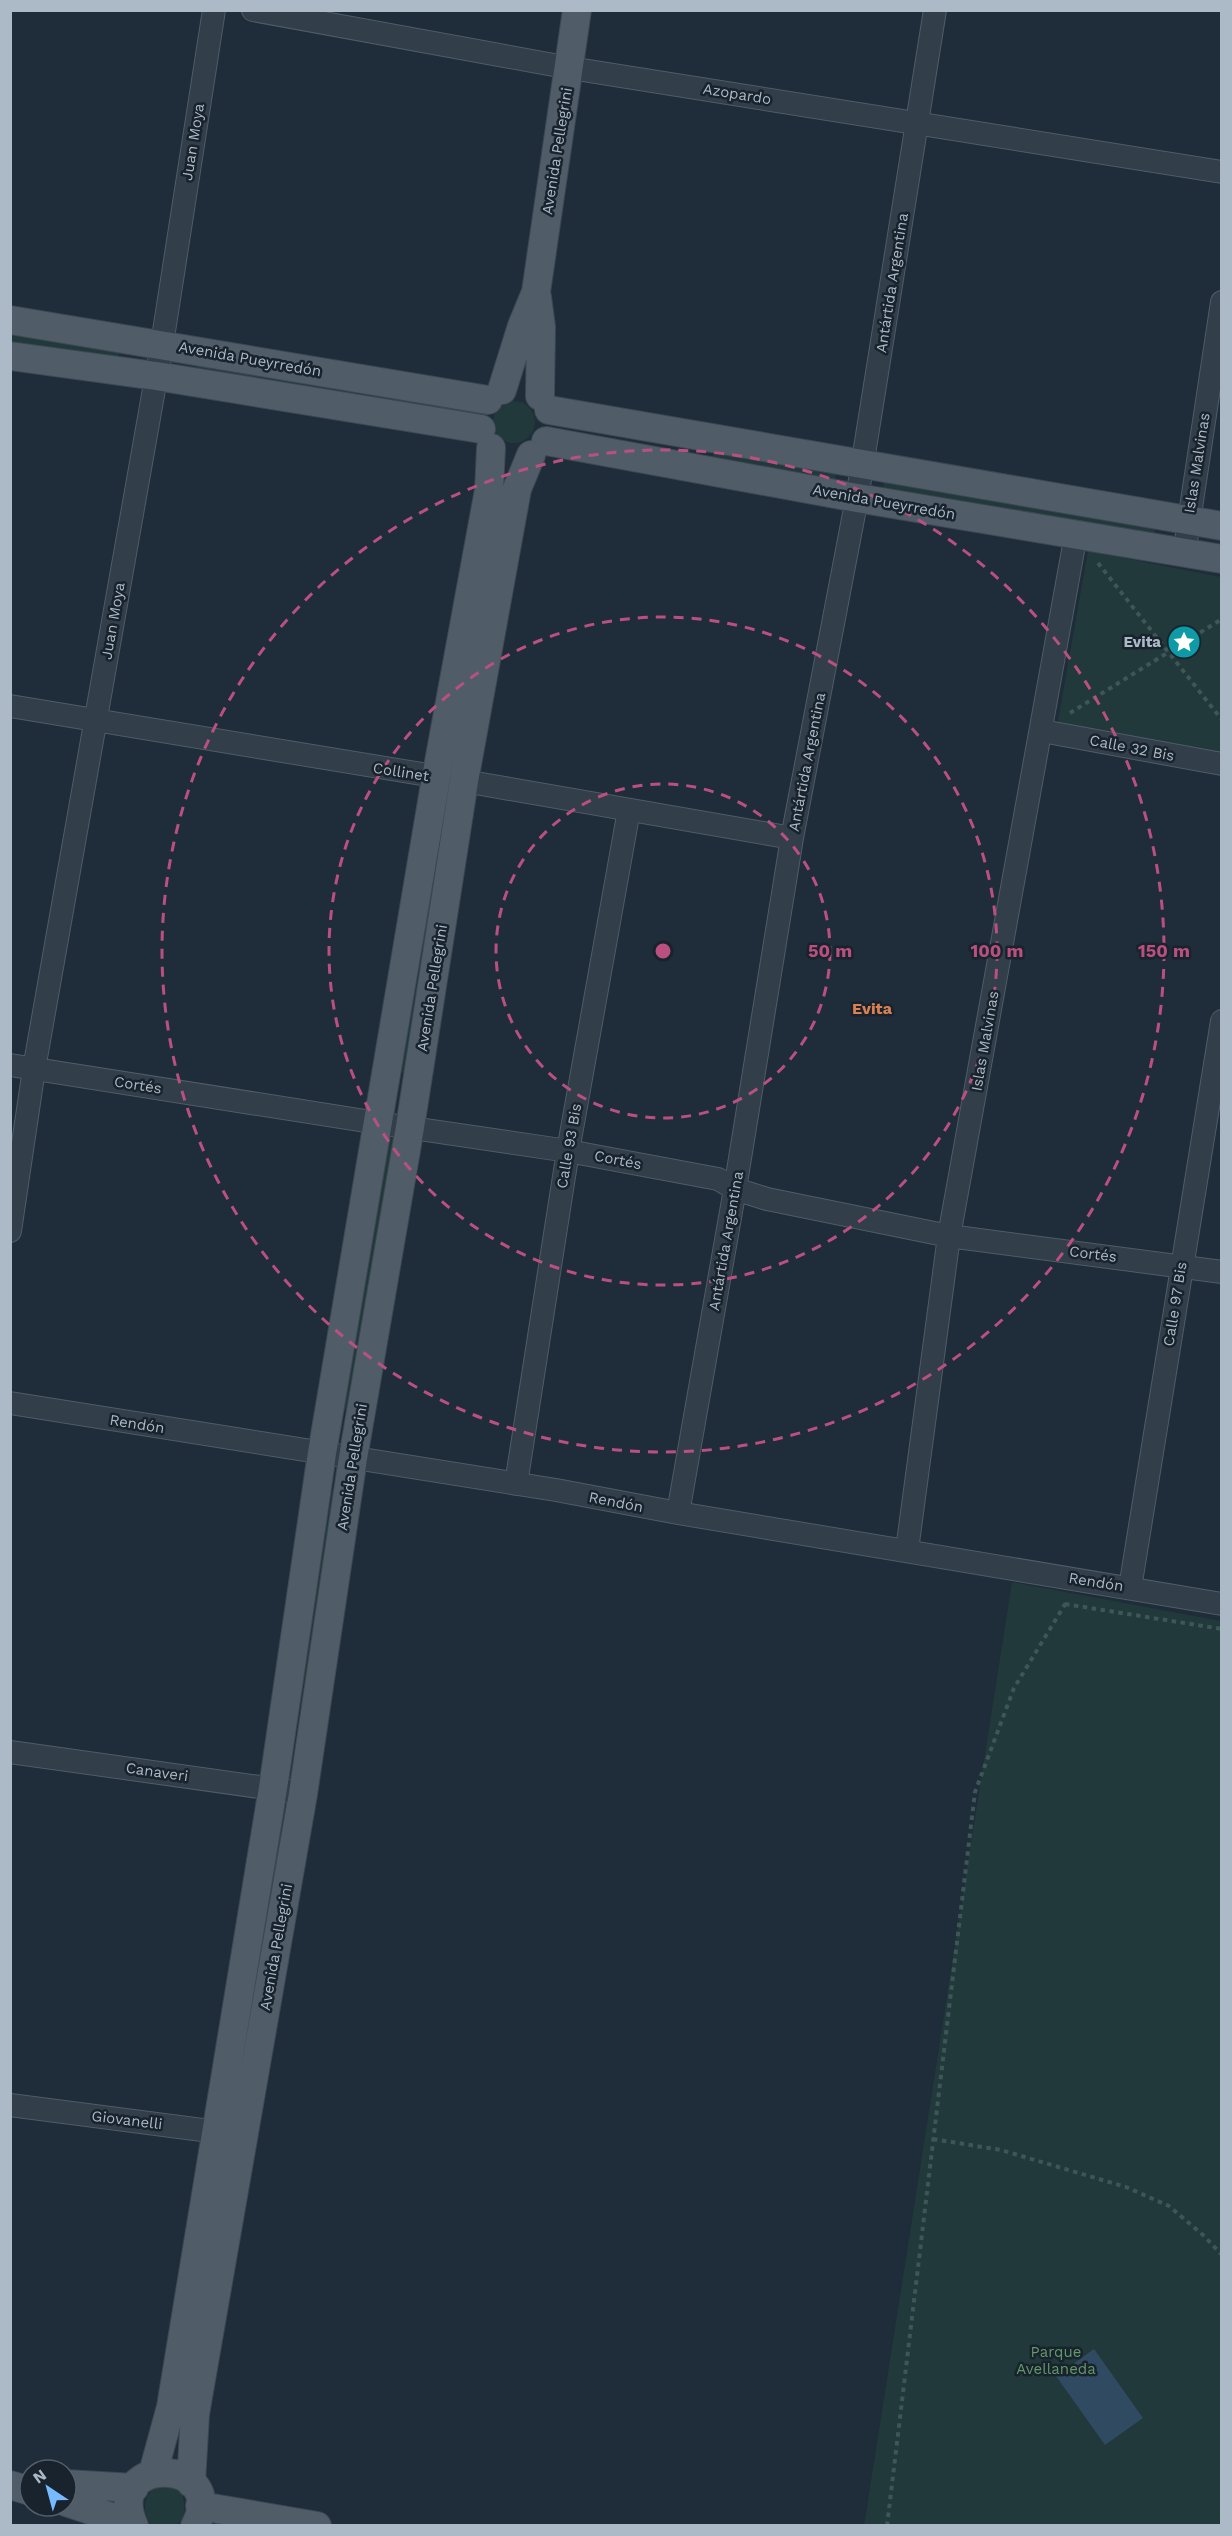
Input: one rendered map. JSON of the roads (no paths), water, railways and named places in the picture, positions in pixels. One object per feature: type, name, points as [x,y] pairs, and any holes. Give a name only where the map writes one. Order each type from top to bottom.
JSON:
[{"type":"main road","name":"Avenida Pellegrini","points":[[495,395],[536,292],[577,10]]},
{"type":"main road","name":"Avenida Pellegrini","points":[[536,292],[541,327],[544,403]]},
{"type":"main road","name":"Avenida Pueyrredón","points":[[10,320],[495,395]]},
{"type":"main road","name":"Avenida Pueyrredón","points":[[10,356],[156,376],[486,439]]},
{"type":"main road","points":[[544,403],[551,430],[539,448],[517,458],[506,457],[486,439],[482,410],[495,395],[520,387],[544,403],[671,432],[1221,526]]},
{"type":"main road","points":[[666,463],[671,432]]},
{"type":"main road","name":"Avenida Pellegrini","points":[[195,2505],[195,2414],[303,1794],[353,1458],[410,1127],[450,779],[489,490],[486,439]]},
{"type":"main road","name":"Avenida Pueyrredón","points":[[539,448],[666,463],[857,498],[1221,559]]},
{"type":"main road","name":"Avenida Pellegrini","points":[[133,2525],[129,2512],[129,2499],[143,2480],[171,2408],[273,1788],[322,1454],[378,1123],[450,779],[517,489],[539,448]]},
{"type":"main road","points":[[78,2483],[143,2480],[174,2472],[195,2505],[317,2526]]},
{"type":"main road","points":[[78,2506],[133,2525]]},
{"type":"street","name":"Juan Moya","points":[[10,1231],[34,1069],[162,344],[214,10]]},
{"type":"street","name":"Azopardo","points":[[253,10],[570,69],[918,122],[1221,172]]},
{"type":"street","name":"Antártida Argentina","points":[[678,1513],[735,1189],[792,838],[857,498],[935,10]]},
{"type":"street","name":"Islas Malvinas","points":[[1184,554],[1221,302]]},
{"type":"street","name":"Islas Malvinas","points":[[907,1551],[949,1236],[1076,534]]},
{"type":"street","name":"Collinet","points":[[10,706],[792,838]]},
{"type":"street","name":"Calle 32 Bis","points":[[1042,731],[1221,764]]},
{"type":"street","name":"Calle 93 Bis","points":[[516,1484],[568,1151],[629,810]]},
{"type":"street","name":"Calle 97 Bis","points":[[1130,1588],[1221,1021]]},
{"type":"street","name":"Cortés","points":[[10,1065],[568,1151],[718,1179],[735,1189],[767,1199],[949,1236],[1221,1272]]},
{"type":"street","name":"Rendón","points":[[10,1403],[516,1484],[1221,1604]]},
{"type":"street","name":"Canaveri","points":[[10,1752],[303,1794]]},
{"type":"street","name":"Giovanelli","points":[[10,2105],[243,2135]]},
{"type":"water","points":[[1094,2349],[1143,2418],[1105,2445],[1056,2376]]},
{"type":"place","name":"Evita","points":[[1184,642]]},
{"type":"district","name":"Evita","points":[[872,1008]]},
{"type":"park label","name":"Parque Avellaneda","points":[[1056,2360]]}]
